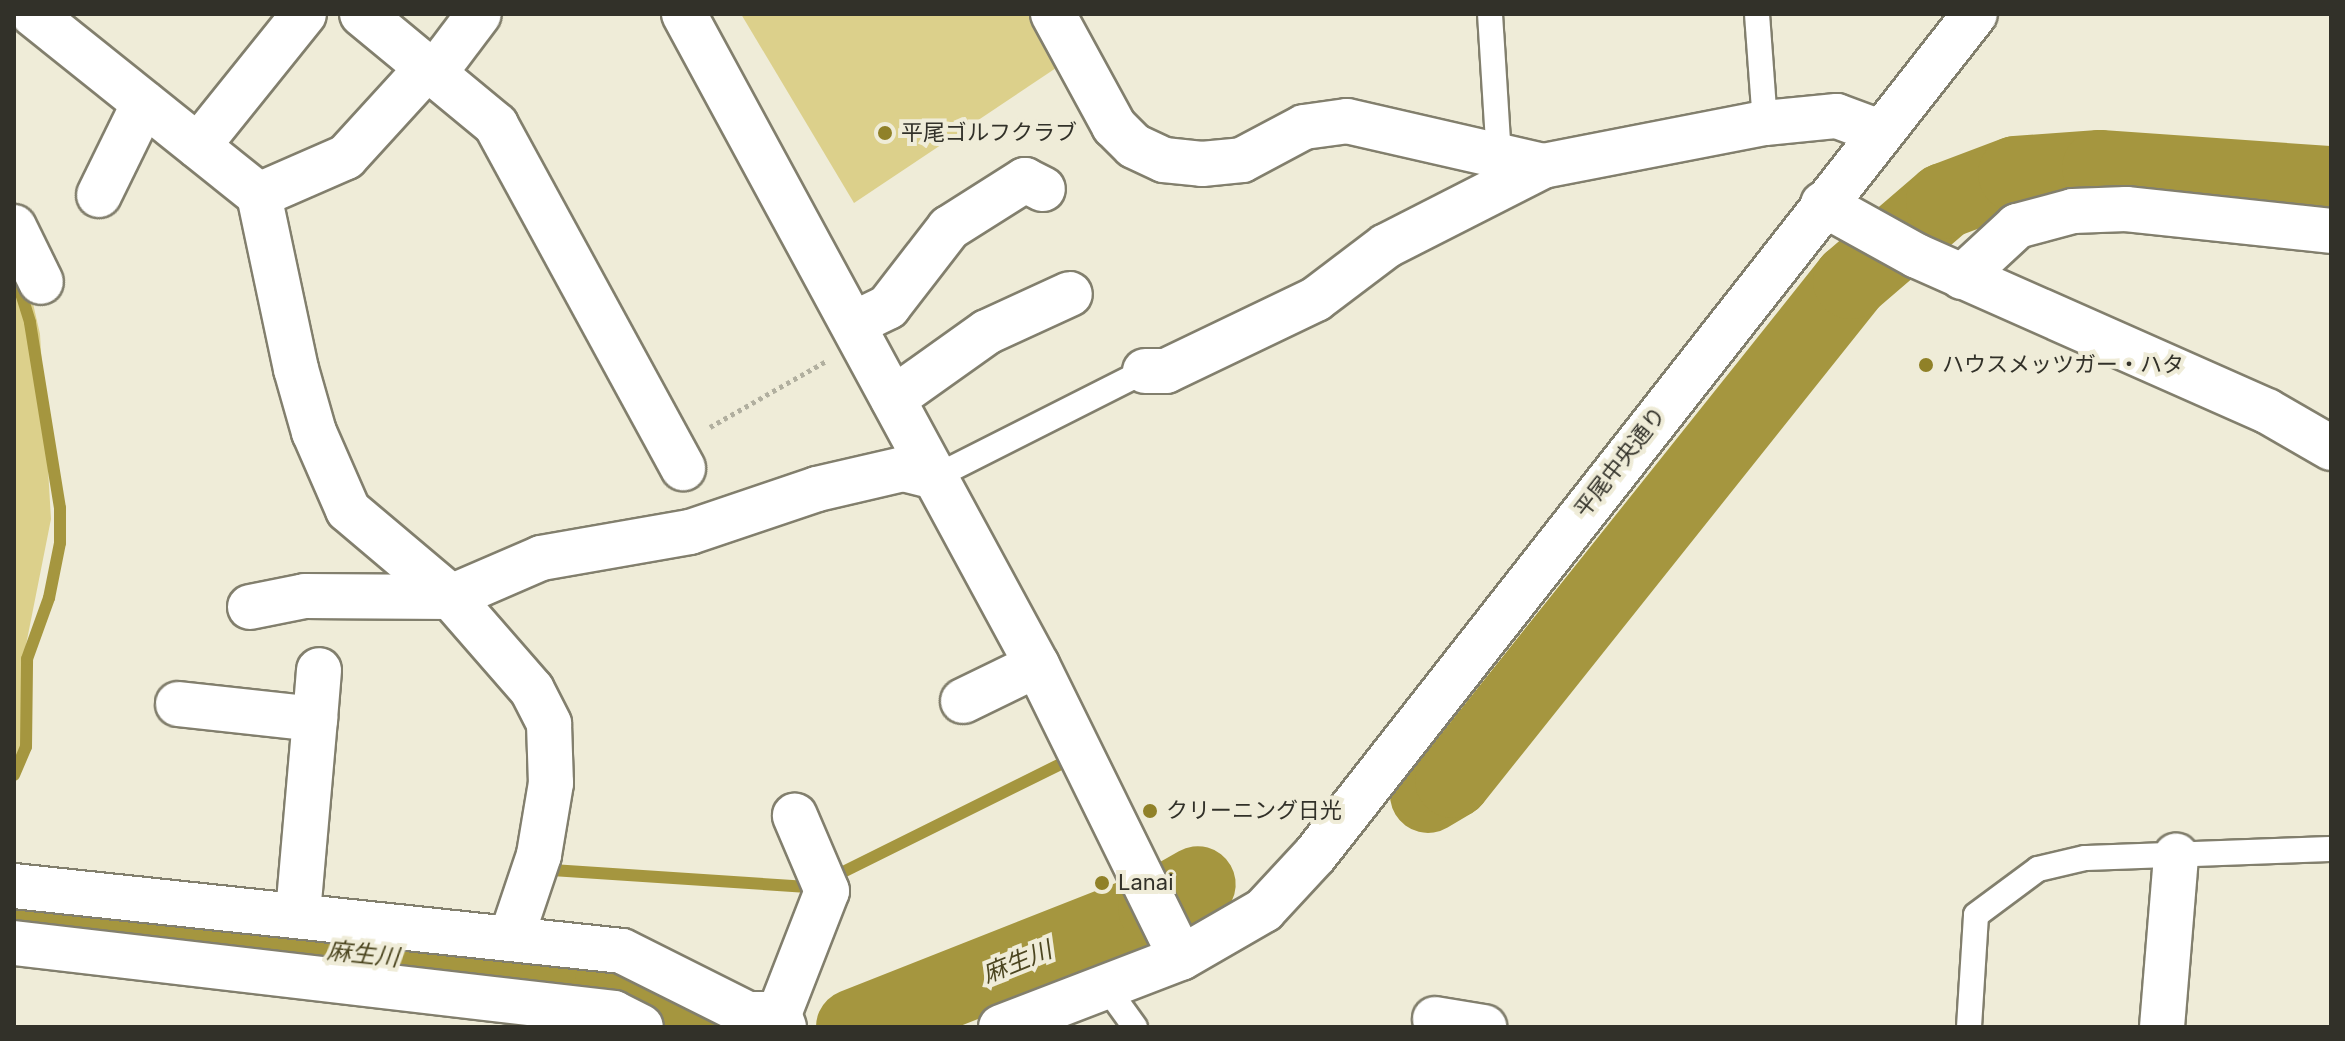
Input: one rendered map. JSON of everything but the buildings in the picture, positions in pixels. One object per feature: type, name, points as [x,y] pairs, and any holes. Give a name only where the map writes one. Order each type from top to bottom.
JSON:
[{"type":"street","points":[[33,14],[259,195],[314,432],[348,510],[451,597],[532,690],[549,724],[551,783],[539,855],[511,938]]},
{"type":"street","points":[[198,146],[304,14]]},
{"type":"street","points":[[362,14],[436,71],[496,125],[678,458]]},
{"type":"street","points":[[259,195],[346,157],[421,75],[436,71],[479,14]]},
{"type":"street","points":[[684,14],[1037,665],[1181,958]]},
{"type":"street","points":[[1053,14],[1114,126],[1134,146],[1164,160],[1242,160],[1304,127],[1347,121],[1543,166]]},
{"type":"street","name":"平尾中央通り","points":[[1001,1027],[1104,984],[1181,958],[1264,910],[1315,855],[1975,14]]},
{"type":"street","points":[[99,195],[144,103]]},
{"type":"street","points":[[1145,371],[1166,371],[1316,299],[1386,246],[1543,166],[1765,123],[1837,116],[1880,132]]},
{"type":"street","points":[[858,333],[888,307],[949,228],[1025,180],[1043,189]]},
{"type":"street","points":[[1823,204],[1917,256],[2267,411],[2331,448]]},
{"type":"street","points":[[1962,277],[2017,226],[2073,211],[2126,209],[2331,231]]},
{"type":"street","points":[[14,227],[41,282]]},
{"type":"street","points":[[893,399],[987,332],[1070,294]]},
{"type":"street","points":[[250,607],[305,596],[451,597],[541,558],[702,529],[817,489],[903,469],[935,477]]},
{"type":"street","points":[[963,701],[1037,665]]},
{"type":"street","points":[[298,914],[319,670]]},
{"type":"street","points":[[178,704],[315,719]]},
{"type":"street","points":[[14,886],[622,951],[748,1014],[781,1021],[827,891],[795,816]]},
{"type":"street","points":[[2162,1027],[2176,856]]},
{"type":"street","points":[[14,943],[614,1013],[641,1027]]},
{"type":"street","points":[[1432,1023],[1484,1027]]},
{"type":"lane","points":[[1490,14],[1499,157]]},
{"type":"lane","points":[[1757,14],[1765,123]]},
{"type":"lane","points":[[935,477],[1145,371]]},
{"type":"lane","points":[[1969,1027],[1976,915],[2038,869],[2085,858],[2331,849]]},
{"type":"lane","points":[[1104,984],[1135,1027]]},
{"type":"path","points":[[678,458],[858,333]]},
{"type":"shaded area","name":"平尾ゴルフクラブ","points":[[741,14],[1034,14],[1062,64],[854,203]]},
{"type":"shaded area","points":[[14,252],[26,273],[40,334],[51,519],[25,650],[23,755],[14,765]]},
{"type":"waterway","points":[[1428,795],[1453,780],[1851,281],[1944,201],[2016,174],[2100,168],[2331,184]]},
{"type":"waterway","points":[[14,775],[26,747],[27,659],[49,598],[60,543],[60,508],[30,322],[15,274]]},
{"type":"waterway","points":[[835,876],[1063,763]]},
{"type":"waterway","points":[[552,870],[811,887]]},
{"type":"waterway","name":"麻生川","points":[[854,1027],[1156,908],[1198,884]]},
{"type":"waterway","name":"麻生川","points":[[14,916],[613,981],[701,1027]]},
{"type":"place","name":"平尾ゴルフクラブ","points":[[885,133]]},
{"type":"place","name":"ハウスメッツガー・ハタ","points":[[1926,365]]},
{"type":"place","name":"クリーニング日光","points":[[1150,811]]},
{"type":"place","name":"Lanai","points":[[1102,883]]}]
